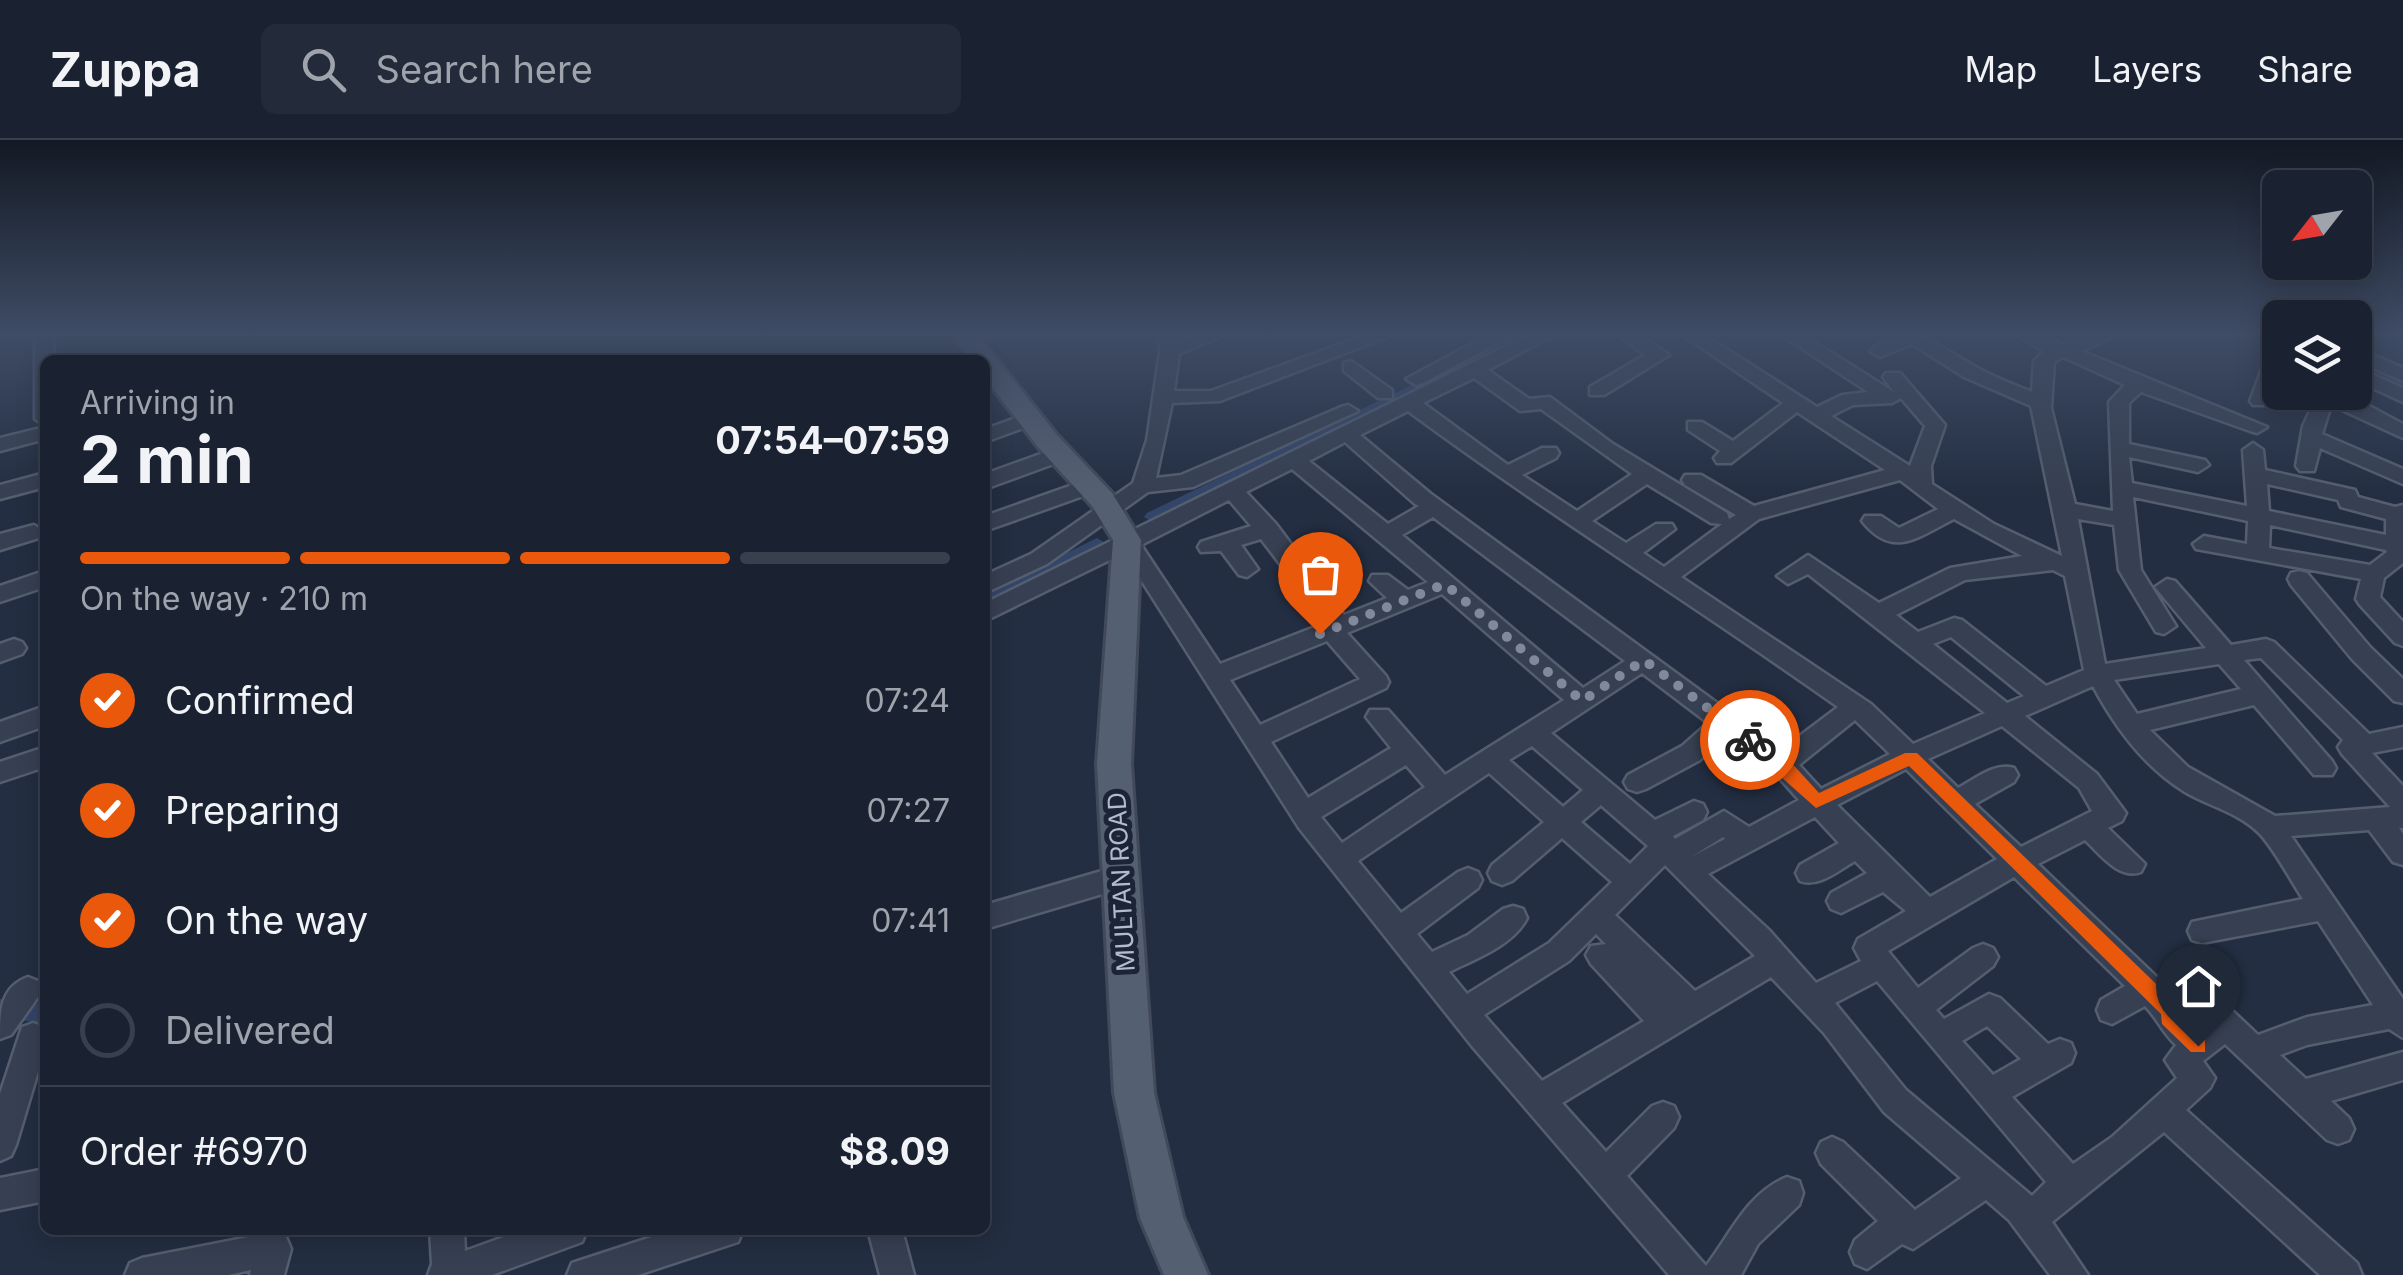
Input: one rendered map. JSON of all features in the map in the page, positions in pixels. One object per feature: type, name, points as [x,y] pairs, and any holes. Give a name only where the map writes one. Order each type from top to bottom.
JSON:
[{"type":"main road","points":[[1006,387],[1107,506]]},
{"type":"main road","name":"MULTAN ROAD","points":[[1028,387],[1088,461],[1107,506],[1114,764],[1134,1093],[1162,1218],[1186,1275]]},
{"type":"street","points":[[1143,486],[1158,440],[1163,387]]},
{"type":"street","points":[[1161,397],[1213,397],[1241,387]]},
{"type":"street","points":[[1380,387],[1856,707],[2148,988],[2173,1013],[2169,1018],[2198,1046]]},
{"type":"street","points":[[990,582],[1039,559],[1107,506],[1143,486],[1185,482],[1418,387]]},
{"type":"street","points":[[1505,387],[1528,407],[1544,401],[1606,449],[1647,474],[1751,514]]},
{"type":"street","points":[[1596,391],[1603,387]]},
{"type":"street","points":[[1770,387],[1903,472],[1953,511],[2066,567]]},
{"type":"street","points":[[1816,416],[1849,399],[1891,387],[1912,397],[1935,426],[1920,466],[1922,488]]},
{"type":"street","points":[[2005,387],[2042,402]]},
{"type":"street","points":[[2043,387],[2042,402],[2066,510],[2066,567],[2088,626],[2090,659],[2097,674],[2163,760],[2193,784],[2254,813],[2270,828],[2398,1014],[2306,1031],[2254,1050]]},
{"type":"street","points":[[2135,387],[2118,402],[2130,570],[2160,621],[2188,612]]},
{"type":"street","points":[[2146,387],[2257,427]]},
{"type":"street","points":[[2260,400],[2262,396]]},
{"type":"street","points":[[990,523],[1231,489],[1345,432],[1396,398]]},
{"type":"street","points":[[1695,426],[1729,454],[1796,404]]},
{"type":"street","points":[[2307,466],[2319,410]]},
{"type":"street","points":[[2359,410],[2403,432]]},
{"type":"street","points":[[990,434],[1030,419]]},
{"type":"street","points":[[1345,432],[1434,507],[1782,764],[1887,876],[1928,913]]},
{"type":"street","points":[[0,445],[40,434]]},
{"type":"street","points":[[2312,436],[2403,477]]},
{"type":"street","points":[[2119,448],[2198,464]]},
{"type":"street","points":[[2253,450],[2258,554]]},
{"type":"street","points":[[990,480],[1060,454]]},
{"type":"street","points":[[1506,474],[1549,454]]},
{"type":"street","points":[[1292,458],[1582,701]]},
{"type":"street","points":[[1663,579],[1751,514],[1903,472]]},
{"type":"street","points":[[1576,522],[1647,474]]},
{"type":"street","points":[[2255,475],[2347,495],[2348,502],[2401,514],[2400,553],[2376,574],[2368,599],[2403,637]]},
{"type":"street","points":[[0,492],[40,481]]},
{"type":"street","points":[[2124,488],[2259,516],[2400,553]]},
{"type":"street","points":[[1231,489],[1268,529],[1376,682],[1257,738]]},
{"type":"street","points":[[1701,492],[1719,518]]},
{"type":"street","points":[[990,609],[1107,506]]},
{"type":"street","points":[[1107,506],[1304,814],[1464,1012],[1692,1275]]},
{"type":"street","points":[[1387,534],[1434,507]]},
{"type":"street","points":[[2066,510],[2127,520]]},
{"type":"street","points":[[1873,520],[1898,538],[1953,511]]},
{"type":"street","points":[[1248,569],[1217,545],[1268,529]]},
{"type":"street","points":[[1625,554],[1664,529]]},
{"type":"street","points":[[0,542],[34,532]]},
{"type":"street","points":[[2204,544],[2376,574]]},
{"type":"street","points":[[1788,576],[1808,562],[2088,781],[2101,804],[2113,813],[1868,948],[1940,1038],[2070,1185]]},
{"type":"street","points":[[1879,614],[1940,577],[1960,570],[1996,563],[2066,567]]},
{"type":"street","points":[[2298,579],[2403,694]]},
{"type":"street","points":[[1380,581],[1405,600]]},
{"type":"street","points":[[0,594],[38,582]]},
{"type":"street","points":[[1216,676],[1445,584]]},
{"type":"street","points":[[2167,587],[2323,768]]},
{"type":"street","points":[[1914,643],[1954,626],[2042,697]]},
{"type":"street","points":[[1464,1012],[1559,952],[1631,882],[1669,852],[1724,822],[1746,840],[1816,802],[2097,674],[2266,648],[2366,745]]},
{"type":"street","points":[[1340,860],[1441,788],[1534,733],[1644,660]]},
{"type":"street","points":[[2133,725],[2260,694]]},
{"type":"street","points":[[1636,782],[1691,753],[1747,702]]},
{"type":"street","points":[[1782,764],[1817,733],[1856,707]]},
{"type":"street","points":[[1379,717],[1441,788]]},
{"type":"street","points":[[0,732],[40,718]]},
{"type":"street","points":[[1534,733],[1669,852],[1759,939],[1835,1023],[1895,1101],[2021,1208],[2071,1275]]},
{"type":"street","points":[[2403,737],[2351,747],[2403,804]]},
{"type":"street","points":[[1304,814],[1408,751]]},
{"type":"street","points":[[0,772],[40,759]]},
{"type":"street","points":[[1490,759],[1631,882]]},
{"type":"street","points":[[1956,801],[2005,775]]},
{"type":"street","points":[[1502,874],[1601,790]]},
{"type":"street","points":[[1669,852],[1694,812]]},
{"type":"street","points":[[2270,828],[2390,818],[2403,854]]},
{"type":"street","points":[[2088,826],[2131,864]]},
{"type":"street","points":[[1810,873],[1858,846]]},
{"type":"street","points":[[1841,901],[1887,876]]},
{"type":"street","points":[[990,917],[1120,878]]},
{"type":"street","points":[[1399,932],[1468,880]]},
{"type":"street","points":[[2202,931],[2322,908]]},
{"type":"street","points":[[1597,917],[1680,1016]]},
{"type":"street","points":[[1428,968],[1478,944],[1513,918]]},
{"type":"street","points":[[1601,956],[1680,1016]]},
{"type":"street","points":[[1918,1007],[1983,957]]},
{"type":"street","points":[[1539,1100],[1774,958]]},
{"type":"street","points":[[1812,1000],[1882,965]]},
{"type":"street","points":[[2112,1010],[2148,988]]},
{"type":"street","points":[[1940,1038],[1989,1008],[2052,1057],[1988,1094]]},
{"type":"street","points":[[2031,1222],[2070,1185],[2165,1112],[2199,1078],[2180,1060],[2198,1046],[2217,1019],[2338,1128]]},
{"type":"street","points":[[0,1034],[39,1037],[1,1141]]},
{"type":"street","points":[[2304,1094],[2403,1066]]},
{"type":"street","points":[[2165,1112],[2345,1275]]},
{"type":"street","points":[[1605,1176],[1663,1117]]},
{"type":"street","points":[[1832,1152],[1913,1232],[1942,1210],[1952,1208],[1986,1178]]},
{"type":"street","points":[[0,1194],[40,1186]]},
{"type":"street","points":[[1728,1273],[1746,1232],[1787,1193]]},
{"type":"street","points":[[1866,1252],[1903,1222]]},
{"type":"street","points":[[449,1235],[461,1272],[557,1235]]},
{"type":"street","points":[[584,1275],[708,1235]]},
{"type":"street","points":[[885,1235],[897,1275]]},
{"type":"street","points":[[142,1275],[274,1249],[267,1275]]},
{"type":"waterway","points":[[1152,517],[1419,387]]},
{"type":"waterway","points":[[990,597],[1097,543]]},
{"type":"waterway","points":[[0,1008],[40,1013]]},
{"type":"way so far","points":[[1320,634],[1445,584],[1582,701],[1644,660],[1750,740]]},
{"type":"route","points":[[1750,740],[1782,764],[1816,802],[1911,758],[2173,1013],[2169,1018],[2198,1046]]}]
